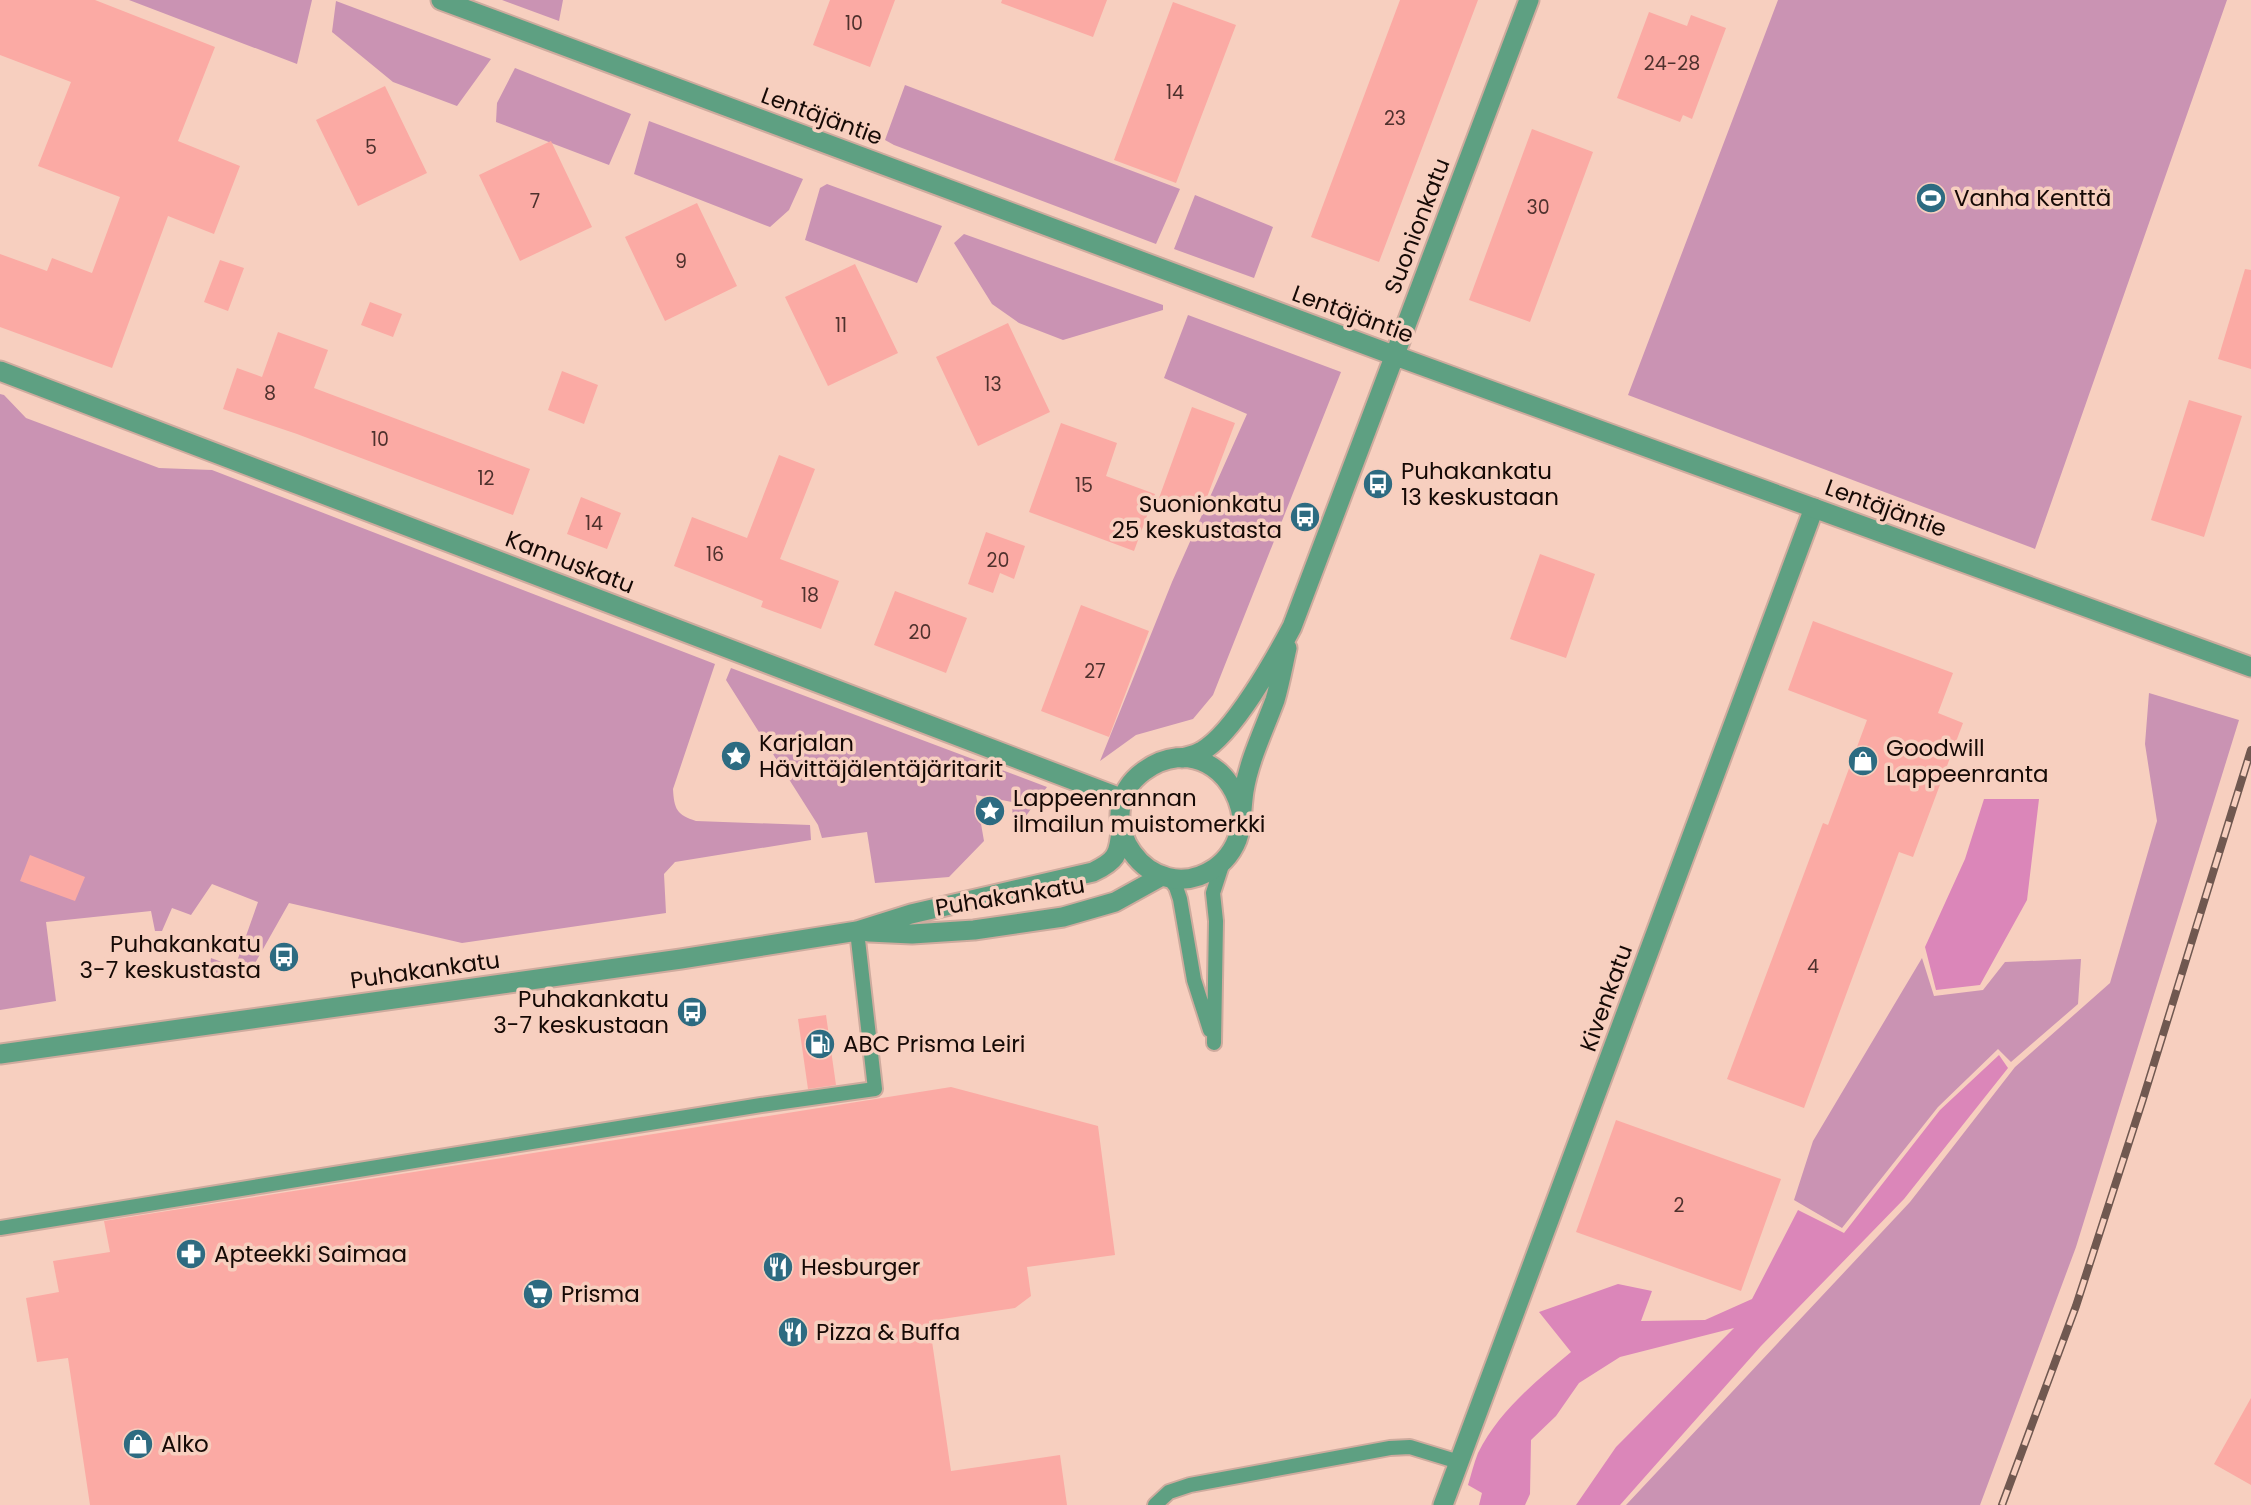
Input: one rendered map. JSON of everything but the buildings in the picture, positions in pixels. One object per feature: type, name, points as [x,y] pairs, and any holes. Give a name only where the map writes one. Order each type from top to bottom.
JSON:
[{"type":"street","name":"Lentäjäntie","points":[[441,0],[1393,355],[2251,667]]},
{"type":"street","name":"Suonionkatu","points":[[1241,817],[1244,790],[1276,697],[1292,627],[1529,0]]},
{"type":"street","name":"Kannuskatu","points":[[0,371],[1123,799]]},
{"type":"street","name":"Kivenkatu","points":[[1443,1505],[1814,508]]},
{"type":"street","name":"Suonionkatu","points":[[1181,758],[1204,750],[1227,727],[1272,664],[1292,627]]},
{"type":"street","points":[[1181,758],[1197,760],[1224,775],[1239,802],[1241,817],[1240,834],[1223,862],[1192,878],[1165,877],[1148,869],[1135,859],[1121,830],[1123,799],[1130,785],[1146,769],[1166,759],[1181,758]]},
{"type":"street","name":"Puhakankatu","points":[[0,1054],[681,959],[857,931],[911,914],[1093,872],[1107,866],[1115,858],[1120,849],[1121,830]]},
{"type":"street","name":"Puhakankatu","points":[[857,931],[912,934],[974,930],[1063,917],[1115,902],[1165,877]]},
{"type":"lane","points":[[1165,877],[1176,887],[1180,899],[1194,980],[1214,1043],[1216,920],[1213,893],[1223,862]]},
{"type":"lane","points":[[0,1228],[875,1089],[857,931]]},
{"type":"lane","points":[[1155,1505],[1169,1492],[1189,1485],[1390,1448],[1409,1447],[1459,1462]]},
{"type":"shaded area","points":[[129,0],[312,0],[297,64]]},
{"type":"shaded area","points":[[502,0],[563,0],[559,21]]},
{"type":"shaded area","name":"Vanha Kenttä","points":[[1778,0],[2227,0],[2035,549],[1628,395]]},
{"type":"shaded area","points":[[336,1],[491,59],[457,106],[393,82],[332,32]]},
{"type":"shaded area","points":[[515,68],[631,114],[609,165],[496,122],[497,103]]},
{"type":"shaded area","points":[[905,85],[1180,189],[1156,244],[885,140]]},
{"type":"shaded area","points":[[649,121],[803,179],[789,210],[770,227],[634,174]]},
{"type":"shaded area","points":[[827,184],[942,226],[917,283],[805,240],[820,188]]},
{"type":"shaded area","points":[[1195,195],[1273,227],[1254,278],[1174,249]]},
{"type":"shaded area","points":[[964,234],[1163,305],[1163,310],[1063,340],[1019,323],[992,304],[954,243]]},
{"type":"shaded area","points":[[1188,315],[1341,372],[1213,695],[1193,719],[1136,735],[1100,761],[1172,582],[1247,414],[1164,378]]},
{"type":"shaded area","points":[[0,394],[26,418],[159,468],[212,470],[715,664],[673,789],[678,810],[696,821],[810,825],[811,840],[675,862],[664,874],[666,913],[462,943],[289,903],[254,965],[208,981],[211,958],[235,967],[258,902],[212,884],[191,915],[172,908],[162,931],[155,931],[151,911],[46,922],[56,1001],[0,1010]]},
{"type":"shaded area","points":[[731,668],[1047,787],[1020,824],[1013,823],[1012,802],[976,795],[984,841],[949,877],[875,883],[867,832],[822,838],[818,825],[726,680]]},
{"type":"shaded area","points":[[2149,693],[2239,720],[2076,1247],[1980,1505],[1626,1505],[1910,1202],[2015,1067],[2110,983],[2157,821],[2145,744]]},
{"type":"shaded area","points":[[1984,799],[2039,799],[2027,900],[1980,985],[1936,990],[1925,947],[1965,859]]},
{"type":"shaded area","points":[[1922,958],[1934,996],[1983,990],[2005,962],[2081,959],[2078,1004],[2011,1062],[1998,1049],[1938,1107],[1842,1228],[1794,1200],[1813,1141]]},
{"type":"shaded area","points":[[1999,1055],[2008,1068],[1904,1199],[1761,1346],[1620,1505],[1576,1505],[1616,1447],[1734,1328],[1620,1357],[1579,1383],[1556,1416],[1531,1440],[1530,1494],[1525,1505],[1479,1505],[1482,1493],[1468,1485],[1478,1453],[1487,1438],[1507,1410],[1571,1352],[1539,1312],[1618,1284],[1652,1291],[1641,1321],[1705,1320],[1752,1299],[1798,1210],[1844,1233],[1940,1110]]},
{"type":"railway","points":[[2002,1505],[2076,1306],[2251,750]]},
{"type":"place","name":"Vanha Kenttä","points":[[1931,198]]},
{"type":"place","name":"Puhakankatu 13 keskustaan","points":[[1378,484]]},
{"type":"place","name":"Suonionkatu 25 keskustasta","points":[[1305,517]]},
{"type":"place","name":"Karjalan Hävittäjälentäjäritarit","points":[[736,756]]},
{"type":"place","name":"Goodwill Lappeenranta","points":[[1863,761]]},
{"type":"place","name":"Lappeenrannan ilmailun muistomerkki","points":[[990,811]]},
{"type":"place","name":"Puhakankatu 3-7 keskustasta","points":[[284,957]]},
{"type":"place","name":"Puhakankatu 3-7 keskustaan","points":[[692,1012]]},
{"type":"place","name":"ABC Prisma Leiri","points":[[820,1044]]},
{"type":"place","name":"Apteekki Saimaa","points":[[191,1254]]},
{"type":"place","name":"Hesburger","points":[[778,1267]]},
{"type":"place","name":"Prisma","points":[[538,1294]]},
{"type":"place","name":"Pizza & Buffa","points":[[793,1332]]},
{"type":"place","name":"Alko","points":[[138,1444]]}]
